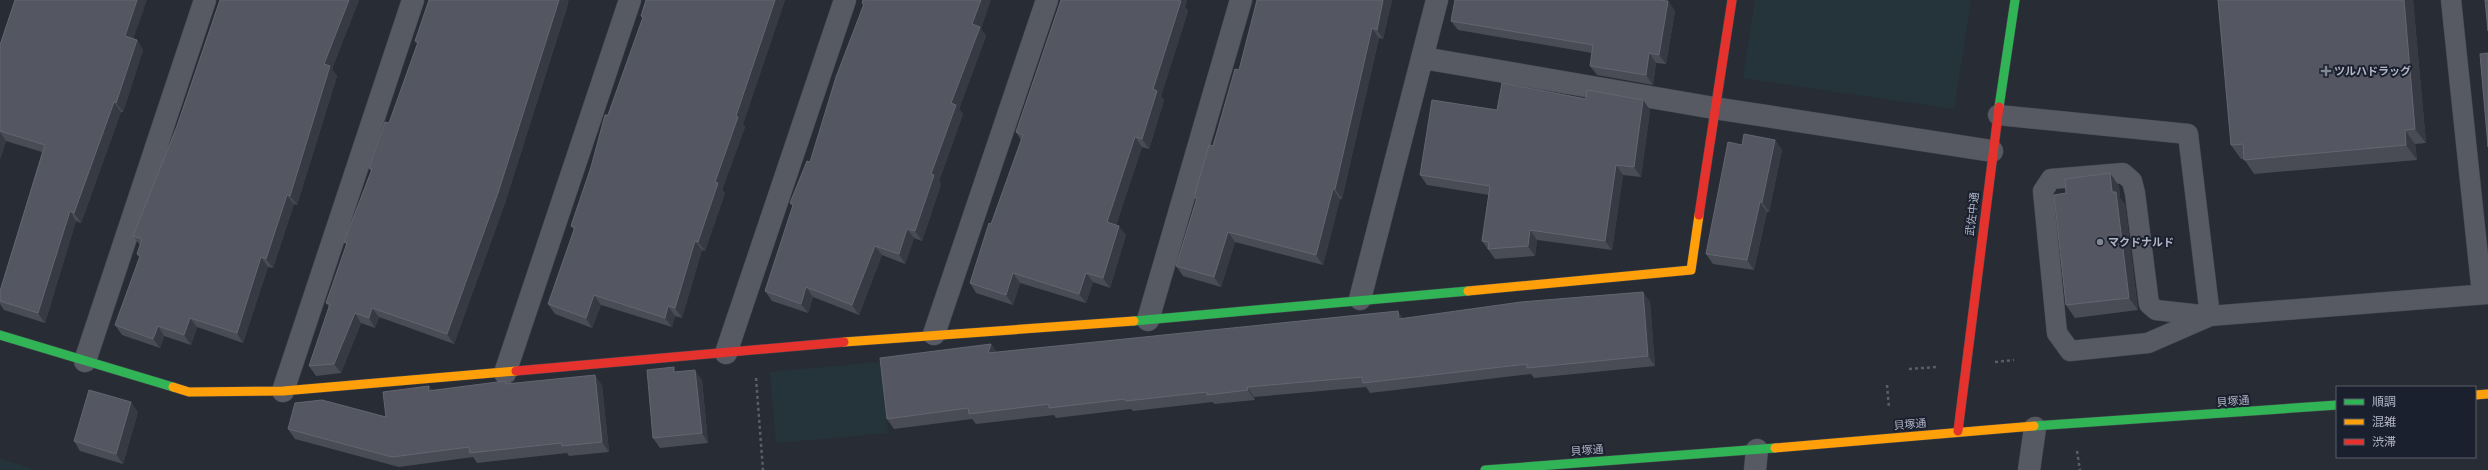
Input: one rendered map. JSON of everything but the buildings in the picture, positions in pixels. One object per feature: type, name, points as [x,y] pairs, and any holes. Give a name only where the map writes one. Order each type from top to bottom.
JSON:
[{"type":"street","points":[[85,361],[205,0]]},
{"type":"street","points":[[283,391],[413,0]]},
{"type":"street","points":[[505,373],[630,0]]},
{"type":"street","points":[[726,353],[845,0]]},
{"type":"street","points":[[934,334],[1047,0]]},
{"type":"street","points":[[1148,320],[1241,0]]},
{"type":"street","points":[[1360,299],[1438,0]]},
{"type":"street","points":[[0,336],[189,392],[283,391],[505,373],[934,334],[1148,320],[1360,299],[1691,270],[1714,108],[1732,0]]},
{"type":"street","name":"武佐中通","points":[[1958,432],[1992,151],[2015,0]]},
{"type":"street","points":[[1423,58],[1714,108],[1992,151]]},
{"type":"street","points":[[2476,395],[2488,394]]},
{"type":"street","name":"貝塚通","points":[[1485,470],[1756,460],[1958,432],[2035,428],[2336,405]]},
{"type":"street","points":[[2029,470],[2035,428]]},
{"type":"lane","points":[[2210,316],[2148,343],[2070,350],[2057,333],[2043,191],[2050,179],[2124,173],[2132,181],[2135,193],[2150,304],[2156,310],[2210,316],[2485,294],[2451,0]]},
{"type":"lane","points":[[1998,114],[2188,134],[2210,316]]},
{"type":"path","points":[[754,350],[763,470]]},
{"type":"shaded area","points":[[1755,0],[1971,0],[1954,109],[1743,78]]},
{"type":"shaded area","points":[[880,362],[888,433],[776,443],[770,372]]},
{"type":"shaded area","points":[[0,459],[37,470],[0,470]]},
{"type":"traffic: fast","points":[[1999,107],[2015,0]]},
{"type":"traffic: fast","points":[[1134,321],[1468,291]]},
{"type":"traffic: fast","points":[[0,335],[173,387]]},
{"type":"traffic: fast","points":[[2034,426],[2336,405]]},
{"type":"traffic: fast","points":[[1485,470],[1775,448]]},
{"type":"traffic: slow","points":[[1468,291],[1691,270],[1699,215]]},
{"type":"traffic: slow","points":[[844,342],[1134,321]]},
{"type":"traffic: slow","points":[[173,387],[189,392],[283,391],[516,371]]},
{"type":"traffic: slow","points":[[2476,395],[2488,394]]},
{"type":"traffic: slow","points":[[1775,448],[2034,426]]},
{"type":"traffic: jam","points":[[1699,215],[1732,0]]},
{"type":"traffic: jam","points":[[1958,431],[1999,107]]},
{"type":"traffic: jam","points":[[516,371],[844,342]]},
{"type":"place","name":"ツルハドラッグ","points":[[2326,71]]},
{"type":"place","name":"マクドナルド","points":[[2100,242]]}]
